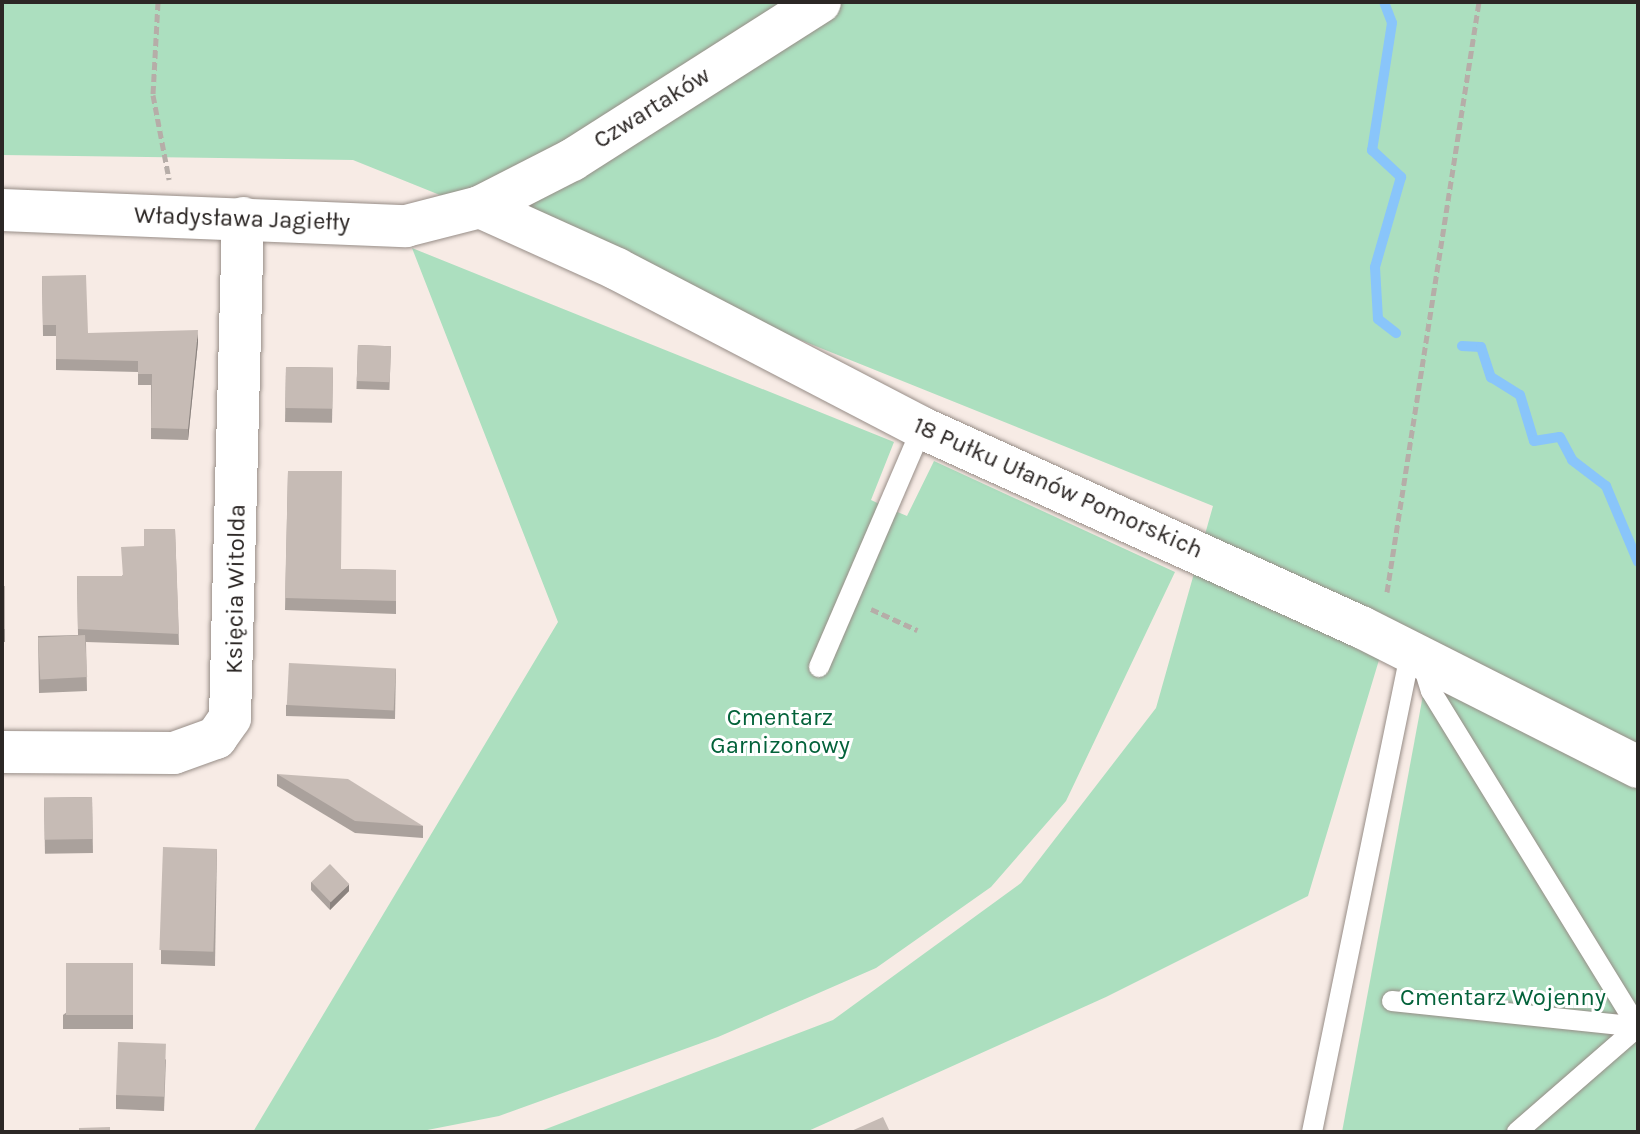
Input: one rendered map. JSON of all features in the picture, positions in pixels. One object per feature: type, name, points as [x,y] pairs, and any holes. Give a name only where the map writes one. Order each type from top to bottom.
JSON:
[{"type":"street","name":"Czwartaków","points":[[480,207],[572,160],[820,2]]},
{"type":"street","name":"Władysława Jagiełły","points":[[2,210],[406,226],[480,207]]},
{"type":"street","name":"18 Pułku Ułanów Pomorskich","points":[[480,207],[617,269],[922,428],[1416,656],[1638,767]]},
{"type":"street","name":"Księcia Witolda","points":[[2,752],[174,753],[216,738],[230,718],[243,218]]},
{"type":"lane","points":[[819,667],[922,428]]},
{"type":"lane","points":[[1416,656],[1431,691],[1638,1027]]},
{"type":"lane","points":[[1312,1132],[1416,656]]},
{"type":"lane","points":[[1392,1001],[1638,1027]]},
{"type":"lane","points":[[1517,1132],[1638,1027]]},
{"type":"path","points":[[158,2],[153,95],[170,184]]},
{"type":"path","points":[[1387,592],[1479,2]]},
{"type":"path","points":[[848,599],[917,630]]},
{"type":"green space","points":[[2,2],[1638,2],[1638,749],[1388,630],[1308,896],[1106,997],[806,1132],[538,1132],[833,1020],[1021,883],[1156,708],[1213,506],[353,160],[2,155]]},
{"type":"green space","name":"Cmentarz Garnizonowy","points":[[412,248],[894,442],[871,500],[888,508],[907,516],[934,461],[1175,572],[1066,801],[991,887],[876,968],[718,1037],[499,1116],[417,1132],[253,1132],[558,622]]},
{"type":"green space","name":"Cmentarz Wojenny","points":[[1438,688],[1638,787],[1638,1132],[1342,1132],[1423,695]]},
{"type":"building","points":[[86,275],[88,333],[198,330],[188,429],[151,428],[152,374],[138,374],[138,361],[56,359],[56,325],[43,325],[42,276]]},
{"type":"building","points":[[358,345],[391,346],[390,382],[357,381]]},
{"type":"building","points":[[286,367],[333,368],[332,409],[285,408]]},
{"type":"building","points":[[288,471],[342,471],[341,569],[396,570],[396,601],[285,598]]},
{"type":"building","points":[[144,529],[175,529],[179,634],[78,629],[77,576],[123,576],[121,547],[144,546]]},
{"type":"building","points":[[2,586],[5,586],[5,629],[2,629]]},
{"type":"building","points":[[85,635],[87,677],[40,679],[38,637]]},
{"type":"building","points":[[289,663],[396,669],[394,711],[287,705]]},
{"type":"building","points":[[277,774],[348,779],[423,826],[355,821]]},
{"type":"building","points":[[92,797],[93,839],[45,840],[44,798]]},
{"type":"building","points":[[163,847],[217,849],[213,952],[159,950]]},
{"type":"building","points":[[330,864],[349,884],[331,902],[311,882]]},
{"type":"building","points":[[66,963],[133,963],[133,1015],[66,1015]]},
{"type":"building","points":[[118,1042],[166,1044],[164,1097],[116,1095]]},
{"type":"building","points":[[883,1117],[890,1132],[849,1132]]},
{"type":"building","points":[[110,1127],[110,1132],[79,1132],[79,1128]]},
{"type":"waterway","points":[[1384,2],[1392,23],[1372,150],[1401,177],[1375,267],[1378,319],[1396,333]]},
{"type":"waterway","points":[[1462,346],[1481,347],[1491,377],[1520,395],[1534,441],[1560,437],[1572,460],[1606,486],[1638,562]]}]
